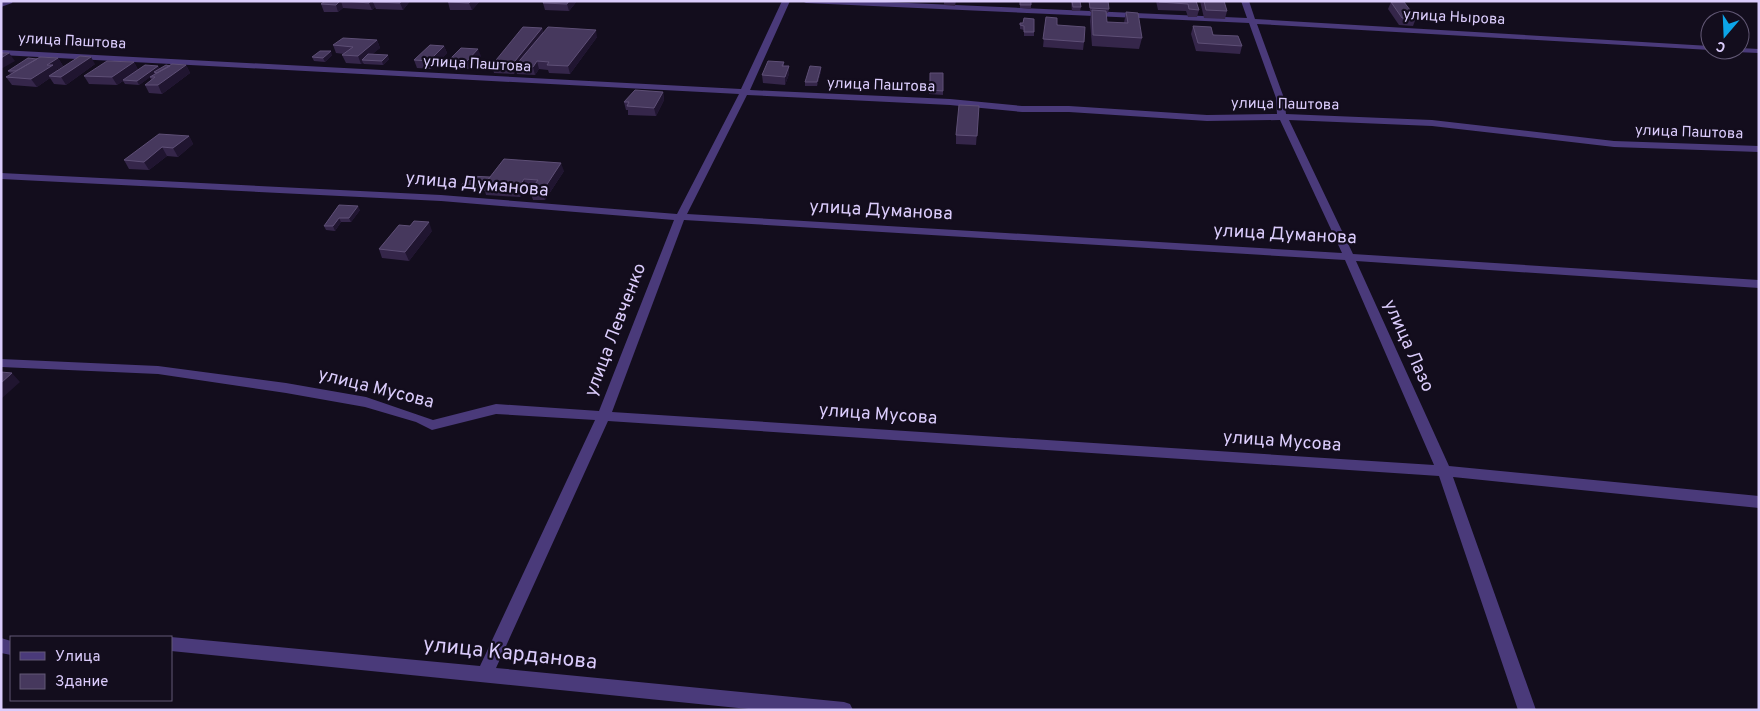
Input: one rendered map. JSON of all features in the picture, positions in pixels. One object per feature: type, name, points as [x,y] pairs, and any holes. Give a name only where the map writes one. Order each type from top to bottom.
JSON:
[{"type":"street","points":[[1,5],[9,1]]},
{"type":"street","name":"улица Левченко","points":[[485,674],[604,416],[680,217],[744,93],[786,1]]},
{"type":"street","name":"улица Нырова","points":[[806,1],[1252,21],[1700,47]]},
{"type":"street","name":"улица Лазо","points":[[1245,1],[1280,98],[1280,111],[1349,256],[1444,472],[1527,710]]},
{"type":"street","name":"улица Паштова","points":[[1,52],[1206,118],[1283,117],[1432,123],[1614,144],[1759,149]]},
{"type":"street","name":"улица Думанова","points":[[1,176],[441,198],[680,217],[1349,256],[1759,284]]},
{"type":"street","name":"улица Мусова","points":[[1,363],[158,370],[286,388],[366,402],[421,419],[432,425],[496,410],[604,416],[1444,472],[1759,502]]},
{"type":"street","name":"улица Карданова","points":[[172,644],[844,710]]},
{"type":"building","points":[[325,1],[340,1],[336,5],[321,4]]},
{"type":"building","points":[[345,1],[370,1],[369,3]]},
{"type":"building","points":[[374,1],[401,1],[400,3]]},
{"type":"building","points":[[449,1],[471,1],[469,3]]},
{"type":"building","points":[[544,1],[569,1],[567,4],[543,3]]},
{"type":"building","points":[[1020,1],[1031,1],[1031,5],[1020,5]]},
{"type":"building","points":[[1072,1],[1080,1],[1081,7],[1073,7]]},
{"type":"building","points":[[1089,1],[1108,1],[1109,9],[1090,8]]},
{"type":"building","points":[[1159,1],[1196,1],[1199,10],[1189,9],[1188,4]]},
{"type":"building","points":[[1204,1],[1224,1],[1227,11],[1206,10]]},
{"type":"building","points":[[1391,2],[1404,2],[1416,18],[1402,18]]},
{"type":"building","points":[[1092,10],[1106,11],[1107,22],[1128,23],[1126,12],[1138,13],[1142,38],[1093,35]]},
{"type":"building","points":[[1046,17],[1057,18],[1057,25],[1085,27],[1084,42],[1043,39]]},
{"type":"building","points":[[1024,18],[1034,19],[1034,32],[1024,32],[1024,26],[1020,25],[1020,23],[1023,23]]},
{"type":"building","points":[[1193,26],[1211,27],[1213,35],[1238,36],[1242,46],[1198,43]]},
{"type":"building","points":[[523,27],[542,28],[511,66],[492,65]]},
{"type":"building","points":[[548,27],[596,30],[568,66],[547,65],[549,62],[537,61],[533,67],[515,66]]},
{"type":"building","points":[[343,38],[377,40],[358,56],[342,55],[353,47],[333,45]]},
{"type":"building","points":[[430,45],[444,46],[429,61],[414,60]]},
{"type":"building","points":[[461,48],[478,49],[467,61],[449,60]]},
{"type":"building","points":[[320,51],[331,51],[323,58],[312,57]]},
{"type":"building","points":[[1,53],[9,53],[1,58]]},
{"type":"building","points":[[368,54],[388,55],[382,61],[362,60]]},
{"type":"building","points":[[80,56],[91,57],[61,77],[49,76]]},
{"type":"building","points":[[40,57],[58,58],[47,65],[53,65],[31,79],[6,77]]},
{"type":"building","points":[[28,58],[37,59],[16,71],[8,71]]},
{"type":"building","points":[[107,61],[134,62],[112,77],[84,76]]},
{"type":"building","points":[[768,61],[784,62],[782,66],[789,66],[785,77],[762,75]]},
{"type":"building","points":[[172,64],[186,65],[158,85],[145,85],[155,77],[150,77]]},
{"type":"building","points":[[145,65],[158,66],[137,81],[123,80]]},
{"type":"building","points":[[166,65],[170,66],[157,73],[154,72]]},
{"type":"building","points":[[810,66],[821,67],[817,82],[805,82]]},
{"type":"building","points":[[930,73],[943,73],[943,91],[930,90]]},
{"type":"building","points":[[635,90],[663,92],[654,108],[627,106],[629,102],[624,102]]},
{"type":"building","points":[[959,105],[979,106],[977,136],[956,135]]},
{"type":"building","points":[[159,134],[189,136],[173,148],[162,147],[144,162],[124,160]]},
{"type":"building","points":[[504,159],[561,163],[542,192],[530,191],[538,180],[524,179],[518,189],[483,186]]},
{"type":"building","points":[[468,176],[490,177],[483,187],[461,186]]},
{"type":"building","points":[[339,205],[358,206],[349,218],[339,218],[333,226],[324,226]]},
{"type":"building","points":[[414,221],[429,222],[405,252],[379,249],[399,225],[410,226]]},
{"type":"building","points":[[1,372],[12,373],[1,383]]}]
